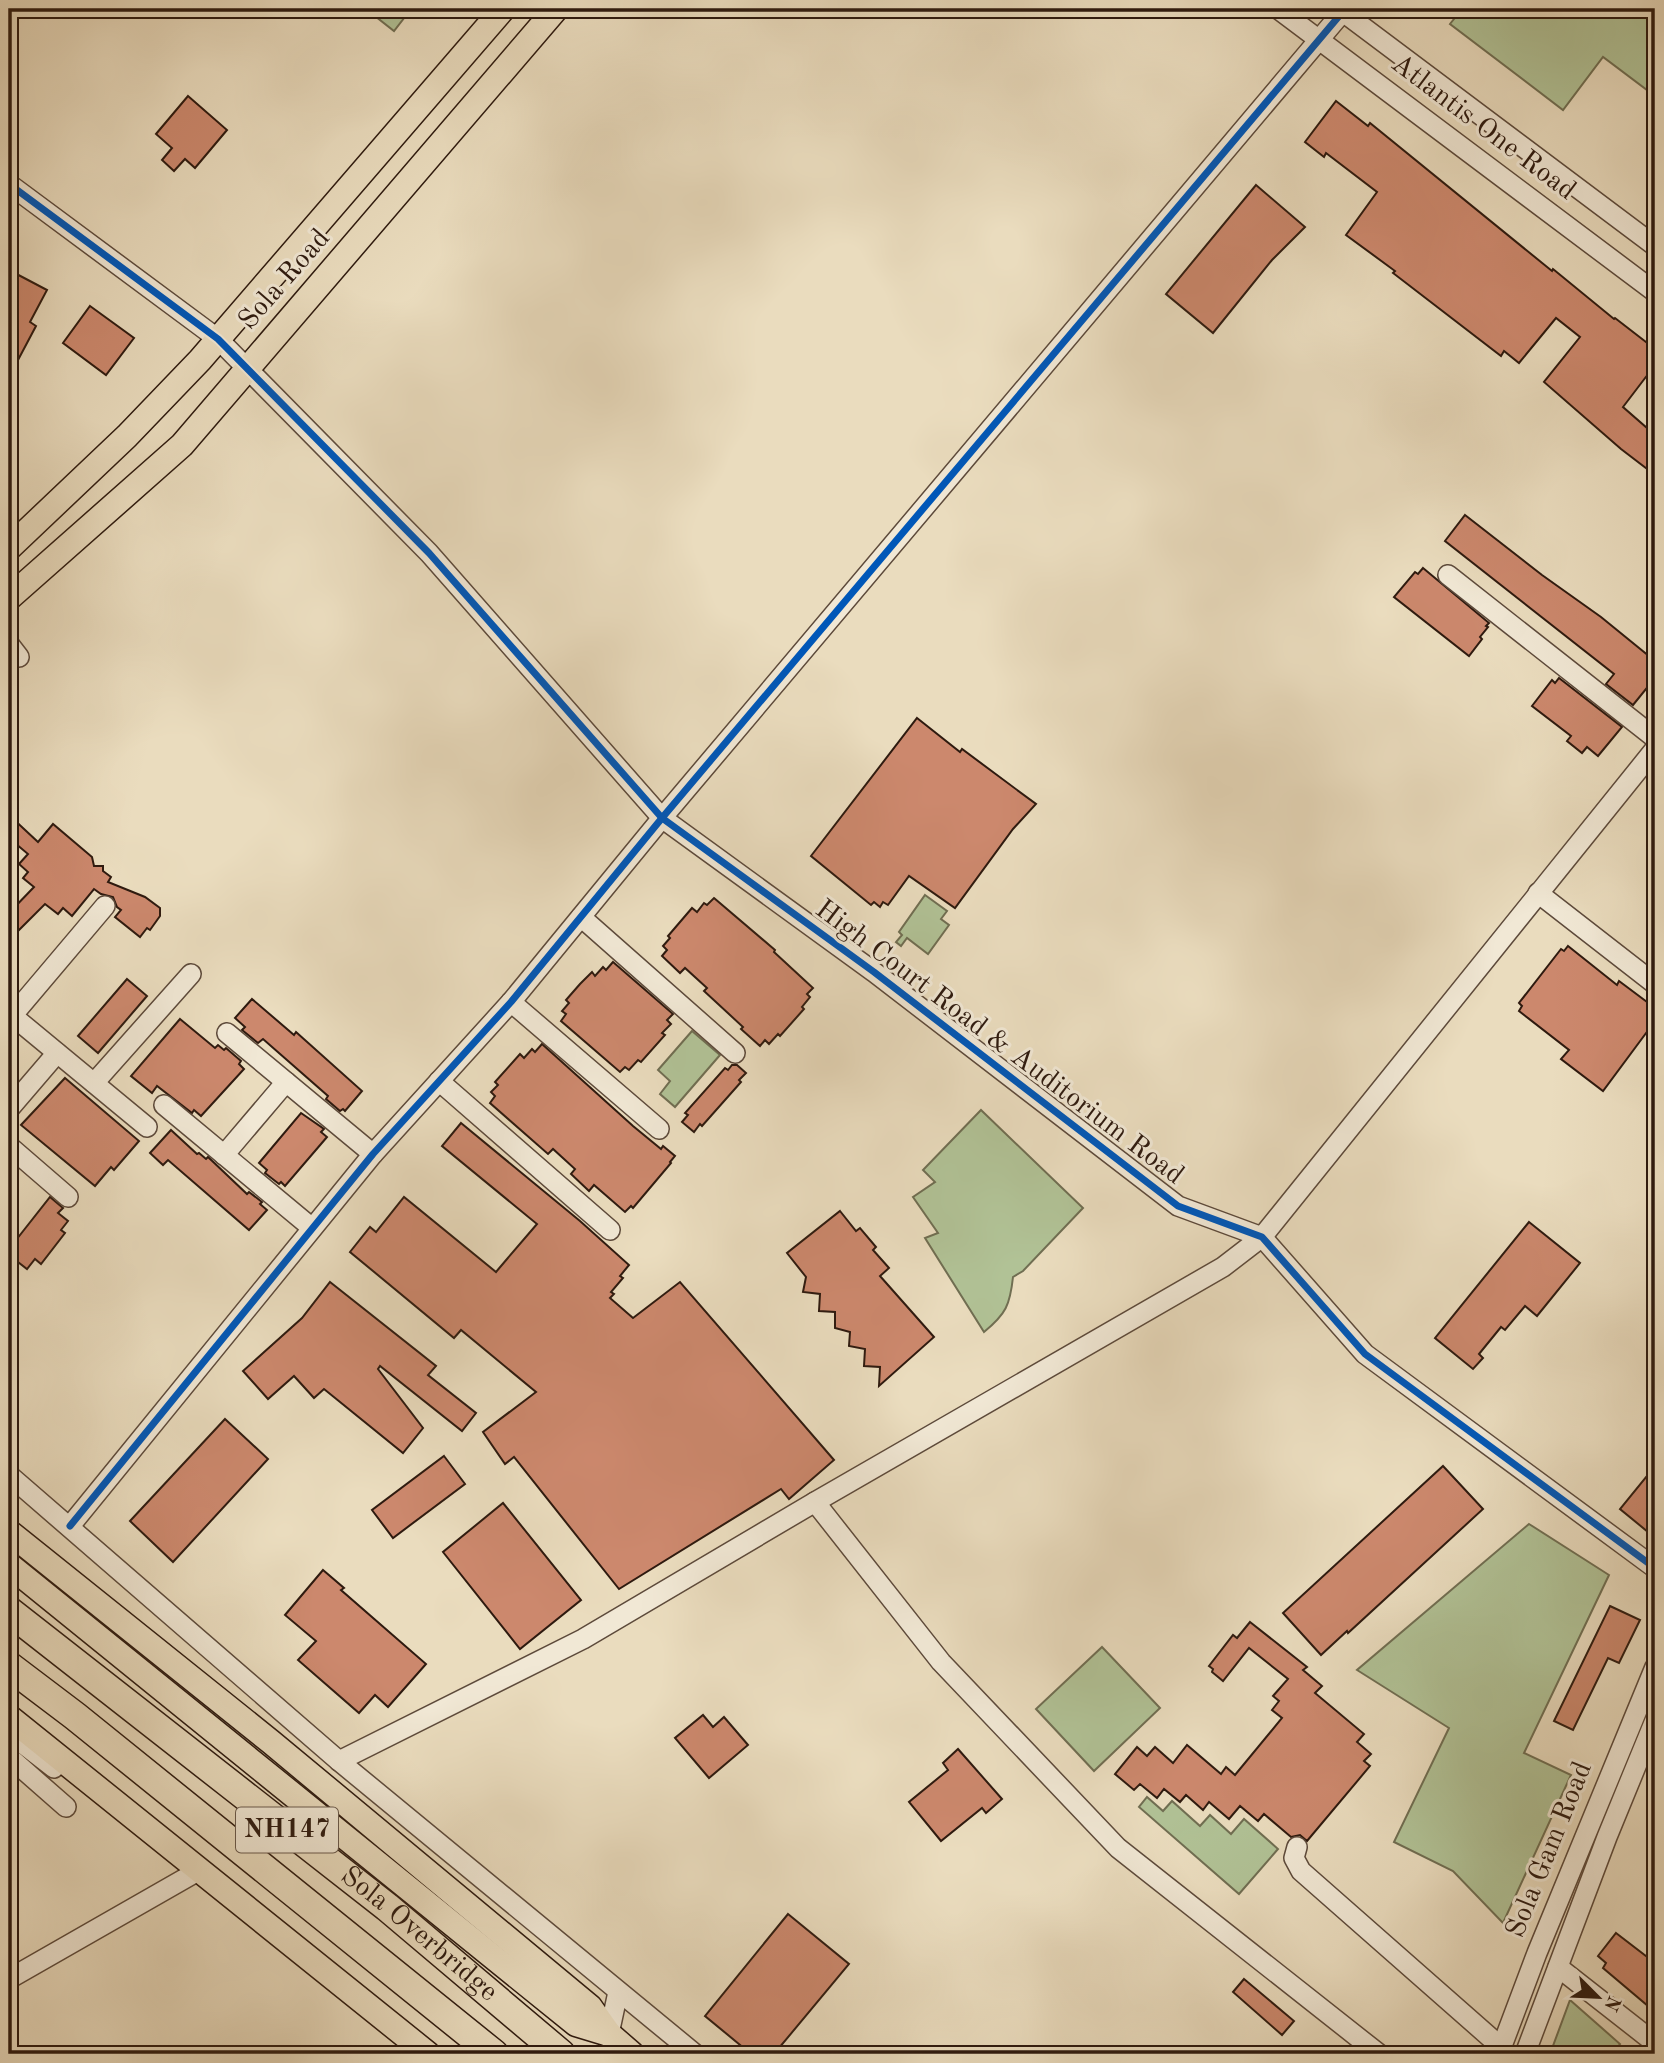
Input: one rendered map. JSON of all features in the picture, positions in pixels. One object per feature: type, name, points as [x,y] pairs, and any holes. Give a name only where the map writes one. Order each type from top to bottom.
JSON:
[{"type":"highway","name":"Sola Overbridge","points":[[9,1611],[387,1907],[561,2054]]},
{"type":"highway","name":"Sola Overbridge","points":[[9,1666],[75,1716],[494,2054]]},
{"type":"main road","name":"Sola Road","points":[[9,548],[127,436],[218,339],[503,9]]},
{"type":"main road","name":"Sola Road","points":[[9,598],[182,445],[556,9]]},
{"type":"main road","points":[[9,529],[61,499]]},
{"type":"main road","points":[[9,1532],[271,1742],[590,2007],[609,2034],[632,2054]]},
{"type":"main road","points":[[9,1565],[576,2024],[609,2034]]},
{"type":"main road","points":[[9,1723],[146,1826],[198,1871],[428,2054]]},
{"type":"street","name":"Atlantis One Road","points":[[1279,9],[1655,292]]},
{"type":"street","name":"Atlantis One Road","points":[[1342,10],[1655,246]]},
{"type":"street","points":[[70,1526],[373,1154],[511,1002],[662,818],[1342,10]]},
{"type":"street","name":"High Court Road & Auditorium Road","points":[[9,184],[218,339],[429,553],[662,818],[874,972],[1178,1206],[1262,1237],[1365,1354],[1655,1568]]},
{"type":"street","points":[[1448,575],[1655,738]]},
{"type":"street","points":[[339,1761],[583,1639],[1223,1267],[1262,1237],[1655,749]]},
{"type":"street","points":[[1538,893],[1655,984]]},
{"type":"street","points":[[105,906],[10,1015],[147,1127]]},
{"type":"street","points":[[581,917],[735,1053]]},
{"type":"street","points":[[94,1083],[191,974]]},
{"type":"street","points":[[511,1002],[659,1129]]},
{"type":"street","points":[[227,1033],[373,1154]]},
{"type":"street","points":[[9,1109],[57,1053]]},
{"type":"street","points":[[224,1155],[286,1082]]},
{"type":"street","points":[[439,1082],[610,1230]]},
{"type":"street","points":[[164,1105],[312,1228]]},
{"type":"street","points":[[9,1146],[68,1197]]},
{"type":"street","points":[[9,1475],[339,1761],[695,2054]]},
{"type":"street","points":[[815,1502],[941,1662],[1118,1848],[1379,2054]]},
{"type":"street","name":"Sola Gam Road","points":[[1500,2051],[1537,1953],[1655,1667]]},
{"type":"street","name":"Sola Gam Road","points":[[1525,2054],[1606,1837],[1655,1720]]},
{"type":"street","points":[[9,1757],[66,1807]]},
{"type":"street","points":[[1297,1847],[1294,1858],[1301,1871],[1500,2051]]},
{"type":"street","points":[[9,1979],[198,1871]]},
{"type":"street","points":[[1558,1966],[1655,2043]]},
{"type":"street","points":[[609,2034],[618,1992]]},
{"type":"green space","points":[[366,9],[411,9],[394,31]]},
{"type":"green space","points":[[1462,9],[1655,9],[1655,79],[1647,90],[1603,57],[1563,110],[1450,24]]},
{"type":"green space","points":[[925,895],[947,911],[941,919],[949,925],[928,954],[907,938],[901,946],[896,942],[902,935],[899,932]]},
{"type":"green space","points":[[692,1031],[720,1055],[675,1107],[660,1094],[670,1081],[658,1070]]},
{"type":"green space","points":[[981,1110],[1083,1208],[1023,1271],[1013,1277],[1006,1308],[984,1332],[925,1238],[938,1233],[913,1197],[935,1182],[923,1170]]},
{"type":"green space","points":[[1529,1524],[1609,1575],[1524,1753],[1571,1775],[1503,1923],[1453,1871],[1394,1842],[1449,1728],[1357,1670]]},
{"type":"green space","points":[[1102,1647],[1160,1708],[1094,1771],[1036,1709]]},
{"type":"green space","points":[[1147,1797],[1163,1811],[1172,1801],[1200,1826],[1210,1815],[1231,1834],[1244,1819],[1278,1849],[1239,1894],[1139,1807]]},
{"type":"green space","points":[[1570,2000],[1620,2044],[1612,2054],[1550,2054]]},
{"type":"building","points":[[188,96],[227,130],[195,168],[185,159],[174,171],[162,160],[172,148],[156,134]]},
{"type":"building","points":[[1336,101],[1368,126],[1370,123],[1552,271],[1553,269],[1655,349],[1655,365],[1623,407],[1655,435],[1655,475],[1544,382],[1580,337],[1556,318],[1519,363],[1504,351],[1501,356],[1346,235],[1377,192],[1326,153],[1324,157],[1305,142]]},
{"type":"building","points":[[1256,185],[1305,227],[1272,260],[1213,333],[1166,294]]},
{"type":"building","points":[[9,270],[47,290],[30,322],[36,326],[9,377]]},
{"type":"building","points":[[90,306],[134,338],[106,375],[63,343]]},
{"type":"building","points":[[1465,515],[1655,661],[1655,678],[1633,705],[1606,684],[1614,674],[1445,541]]},
{"type":"building","points":[[1423,568],[1489,623],[1480,637],[1482,639],[1469,656],[1394,597],[1415,572],[1418,574]]},
{"type":"building","points":[[1559,678],[1622,727],[1598,756],[1587,747],[1582,753],[1567,741],[1571,736],[1532,706],[1552,680],[1555,683]]},
{"type":"building","points":[[917,718],[960,752],[962,749],[1036,804],[1013,829],[955,908],[909,876],[888,905],[883,902],[880,907],[874,902],[871,905],[811,856]]},
{"type":"building","points":[[9,815],[38,842],[53,824],[92,857],[94,866],[103,866],[103,871],[111,877],[108,882],[145,897],[160,908],[160,916],[150,930],[147,928],[140,937],[115,917],[121,910],[113,897],[94,889],[72,916],[63,908],[58,914],[45,904],[19,930],[9,920],[9,913],[34,887],[23,878],[28,872],[19,864],[28,854],[9,838]]},
{"type":"building","points":[[714,898],[775,950],[774,952],[813,988],[807,994],[810,997],[802,1007],[804,1009],[780,1036],[778,1034],[769,1044],[765,1040],[760,1046],[704,991],[707,988],[685,968],[680,973],[662,956],[667,950],[663,946],[670,938],[668,936],[692,908],[697,912],[704,903],[707,905]]},
{"type":"building","points":[[1568,946],[1617,985],[1619,981],[1655,1008],[1655,1021],[1603,1091],[1561,1059],[1569,1050],[1519,1011],[1522,1006],[1519,1003],[1561,949],[1564,951]]},
{"type":"building","points":[[613,962],[673,1014],[667,1020],[671,1024],[662,1033],[665,1035],[641,1062],[638,1060],[629,1070],[625,1067],[620,1072],[561,1021],[566,1014],[562,1011],[569,1003],[566,1000],[580,984],[592,972],[595,976],[603,967],[606,970]]},
{"type":"building","points":[[127,979],[147,996],[98,1053],[78,1036]]},
{"type":"building","points":[[252,999],[294,1035],[296,1032],[362,1091],[345,1111],[340,1111],[326,1099],[328,1096],[263,1039],[258,1043],[242,1030],[245,1027],[235,1018]]},
{"type":"building","points":[[180,1019],[215,1048],[218,1045],[224,1050],[226,1048],[241,1061],[239,1064],[244,1069],[201,1116],[194,1110],[192,1113],[157,1086],[152,1093],[131,1076]]},
{"type":"building","points":[[542,1044],[633,1126],[661,1149],[663,1146],[675,1156],[633,1208],[631,1206],[625,1212],[594,1185],[589,1191],[571,1174],[575,1169],[553,1149],[548,1154],[490,1103],[495,1096],[491,1092],[498,1085],[495,1082],[520,1054],[524,1058],[532,1049],[535,1052]]},
{"type":"building","points":[[732,1065],[737,1065],[746,1073],[739,1080],[741,1082],[694,1132],[682,1122],[688,1115],[685,1113],[725,1068],[728,1070]]},
{"type":"building","points":[[65,1078],[139,1141],[114,1170],[111,1167],[95,1186],[21,1125]]},
{"type":"building","points":[[301,1113],[324,1129],[321,1132],[327,1137],[285,1186],[265,1173],[267,1170],[259,1163]]},
{"type":"building","points":[[461,1123],[629,1265],[620,1276],[623,1278],[611,1292],[614,1294],[610,1298],[633,1318],[680,1282],[834,1460],[789,1499],[781,1489],[619,1589],[514,1457],[505,1464],[483,1432],[536,1392],[461,1330],[454,1338],[350,1252],[370,1227],[376,1232],[404,1197],[496,1272],[537,1224],[442,1146]]},
{"type":"building","points":[[171,1130],[197,1154],[206,1159],[208,1157],[247,1194],[249,1192],[262,1202],[260,1204],[267,1210],[249,1230],[168,1160],[163,1165],[150,1153]]},
{"type":"building","points":[[50,1197],[63,1208],[58,1213],[68,1221],[61,1230],[65,1233],[41,1264],[35,1259],[27,1269],[9,1255],[9,1249]]},
{"type":"building","points":[[840,1211],[856,1231],[860,1228],[876,1247],[873,1250],[889,1268],[880,1276],[934,1337],[879,1386],[880,1367],[864,1366],[865,1349],[849,1346],[850,1332],[835,1328],[835,1312],[819,1311],[820,1294],[803,1292],[806,1277],[787,1253]]},
{"type":"building","points":[[1529,1222],[1580,1263],[1537,1316],[1525,1306],[1505,1330],[1501,1327],[1479,1354],[1483,1358],[1473,1369],[1435,1338]]},
{"type":"building","points":[[330,1282],[436,1366],[428,1375],[476,1413],[462,1431],[380,1366],[378,1369],[423,1428],[403,1453],[324,1389],[314,1398],[294,1376],[268,1399],[243,1371],[302,1318]]},
{"type":"building","points":[[225,1419],[268,1459],[173,1562],[130,1521]]},
{"type":"building","points":[[444,1456],[465,1484],[393,1538],[372,1510]]},
{"type":"building","points":[[1443,1466],[1483,1509],[1321,1655],[1283,1613]]},
{"type":"building","points":[[1655,1466],[1655,1523],[1648,1532],[1620,1509]]},
{"type":"building","points":[[503,1503],[581,1600],[520,1649],[443,1552]]},
{"type":"building","points":[[323,1570],[344,1588],[341,1590],[426,1664],[388,1707],[375,1695],[359,1713],[298,1660],[316,1641],[285,1615]]},
{"type":"building","points":[[1610,1606],[1640,1620],[1619,1663],[1608,1658],[1573,1730],[1554,1721]]},
{"type":"building","points":[[1250,1622],[1307,1667],[1303,1670],[1322,1686],[1315,1693],[1364,1734],[1357,1742],[1371,1754],[1364,1761],[1370,1766],[1307,1841],[1300,1835],[1291,1837],[1264,1814],[1258,1821],[1240,1806],[1229,1819],[1209,1802],[1203,1810],[1186,1795],[1180,1802],[1164,1789],[1157,1798],[1140,1784],[1134,1790],[1115,1774],[1137,1747],[1147,1756],[1155,1747],[1173,1763],[1187,1745],[1221,1774],[1226,1767],[1235,1775],[1282,1718],[1272,1710],[1279,1701],[1273,1696],[1288,1679],[1249,1648],[1223,1681],[1212,1672],[1213,1669],[1209,1666],[1233,1635],[1237,1638]]},
{"type":"building","points":[[703,1715],[713,1727],[724,1717],[748,1745],[709,1778],[675,1738]]},
{"type":"building","points":[[958,1749],[1002,1799],[986,1813],[982,1808],[941,1841],[909,1802],[948,1770],[943,1763]]},
{"type":"building","points":[[788,1914],[849,1964],[774,2054],[751,2054],[705,2016]]},
{"type":"building","points":[[1616,1933],[1655,1963],[1655,1997],[1648,2006],[1603,1968],[1606,1963],[1598,1956]]},
{"type":"building","points":[[1244,1979],[1294,2021],[1282,2035],[1233,1992]]},
{"type":"cycle path","points":[[70,1526],[373,1154],[511,1002],[662,818],[1345,9]]},
{"type":"cycle path","points":[[9,184],[218,339],[429,553],[662,818],[874,972],[1178,1206],[1262,1237],[1365,1354],[1655,1568]]}]
